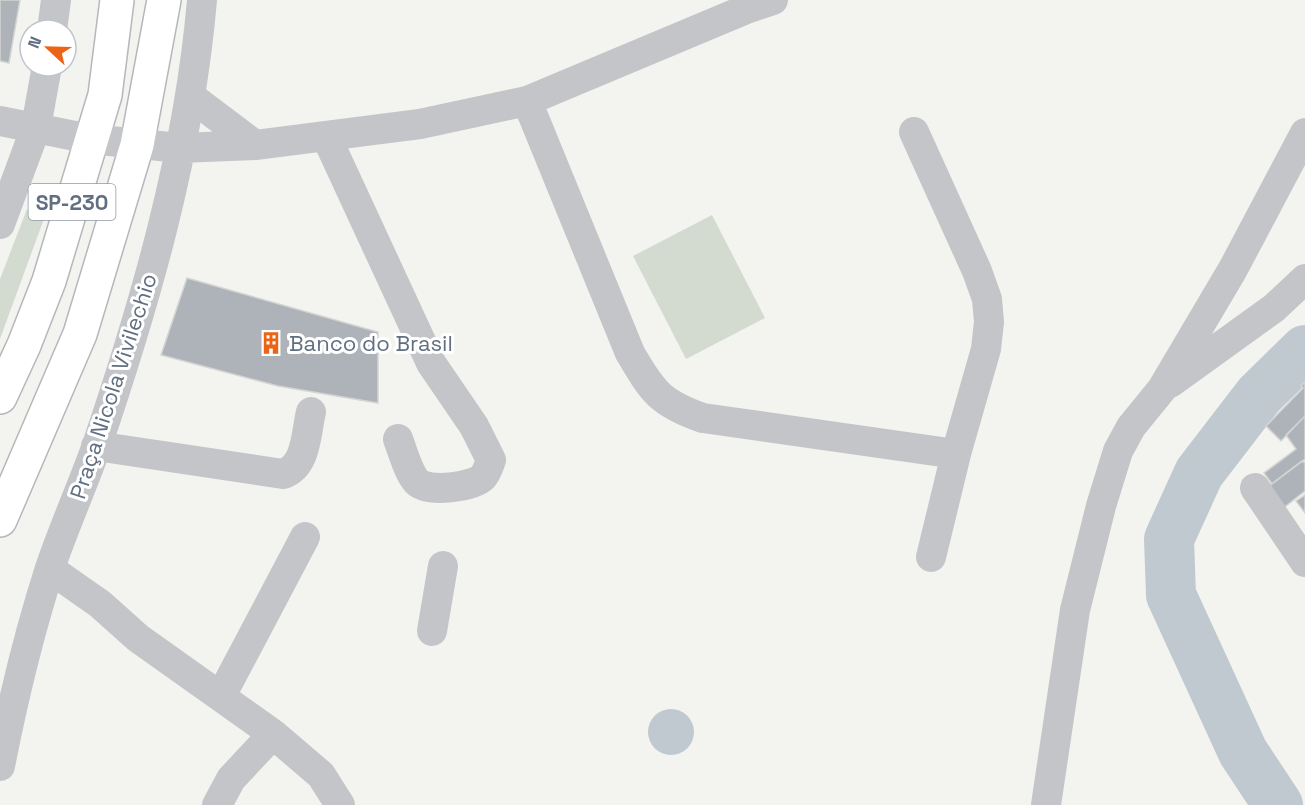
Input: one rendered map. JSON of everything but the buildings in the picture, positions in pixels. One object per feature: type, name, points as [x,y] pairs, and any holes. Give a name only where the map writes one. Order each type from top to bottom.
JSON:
[{"type":"highway","name":"SP-230","points":[[0,397],[24,345],[49,281],[105,95],[117,0]]},
{"type":"highway","name":"SP-230","points":[[0,520],[80,334],[136,145],[164,0]]},
{"type":"street","points":[[54,18],[56,0]]},
{"type":"street","name":"Praça Nicola Vivilechio","points":[[0,766],[20,676],[50,568],[96,446],[162,237],[190,96],[202,0]]},
{"type":"street","points":[[0,121],[90,139],[180,148],[255,145],[420,123],[527,101],[748,8],[773,0]]},
{"type":"street","points":[[0,224],[36,127],[45,78]]},
{"type":"street","points":[[190,96],[255,145]]},
{"type":"street","points":[[527,101],[630,353],[648,384],[665,402],[703,418],[956,454]]},
{"type":"street","points":[[915,132],[977,271],[987,299],[989,322],[986,349],[956,454],[931,557]]},
{"type":"street","points":[[1046,805],[1075,609],[1101,506],[1118,451],[1131,427],[1162,389],[1233,269],[1305,133]]},
{"type":"street","points":[[326,136],[431,363],[474,426],[489,453],[489,468],[478,480],[436,490],[428,488],[416,481],[398,439]]},
{"type":"street","points":[[1233,269],[1230,280],[1233,298],[1248,307],[1274,308]]},
{"type":"street","points":[[1162,389],[1274,308],[1305,279]]},
{"type":"street","points":[[96,446],[283,474],[295,468],[300,460],[311,412]]},
{"type":"street","points":[[1255,488],[1305,562]]},
{"type":"street","points":[[221,696],[305,537]]},
{"type":"street","points":[[432,631],[443,566]]},
{"type":"street","points":[[50,568],[100,604],[138,638],[273,734],[321,774],[340,805]]},
{"type":"street","points":[[217,805],[231,779],[273,734]]},
{"type":"shaded area","points":[[27,209],[45,216],[0,339],[0,279]]},
{"type":"shaded area","points":[[712,215],[765,318],[686,359],[633,256]]},
{"type":"shaded area","points":[[671,709],[687,716],[694,732],[687,748],[671,755],[655,748],[648,732],[655,716]]},
{"type":"waterway","points":[[1278,805],[1243,752],[1171,595],[1169,539],[1199,473],[1259,395],[1305,350]]},
{"type":"place","name":"Banco do Brasil","points":[[271,343]]}]
